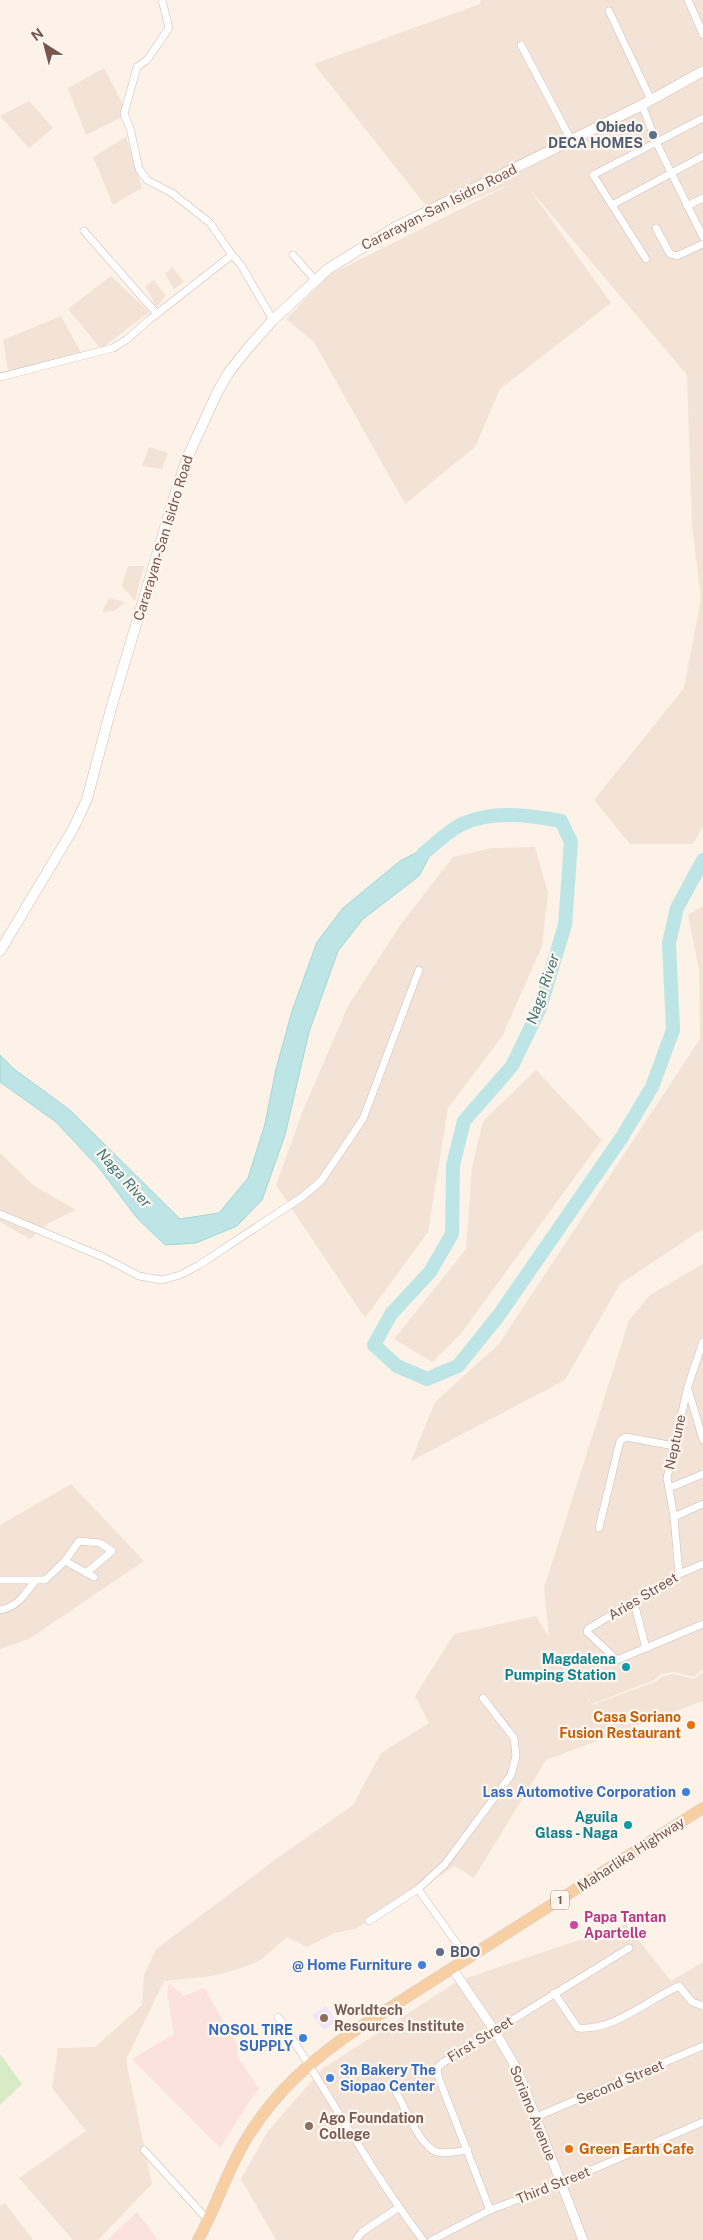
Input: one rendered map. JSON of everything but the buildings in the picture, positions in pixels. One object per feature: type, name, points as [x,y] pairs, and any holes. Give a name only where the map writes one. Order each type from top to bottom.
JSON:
[{"type":"main road","name":"Cararayan-San Isidro Road","points":[[0,951],[73,829],[87,800],[112,705],[188,456],[229,372],[273,320],[328,269],[394,228],[646,103],[703,71]]},
{"type":"main road","name":"Maharlika Highway","points":[[198,2240],[243,2143],[278,2094],[309,2063],[452,1968],[703,1808]]},
{"type":"street","points":[[162,0],[169,28],[147,60],[137,67],[124,114],[130,128],[139,169],[147,180],[172,193],[199,213],[220,235],[232,255],[242,265],[273,320]]},
{"type":"street","points":[[688,0],[703,34]]},
{"type":"street","points":[[609,11],[646,103],[656,142],[702,235]]},
{"type":"street","points":[[521,45],[571,140]]},
{"type":"street","points":[[646,259],[593,175],[703,118]]},
{"type":"street","points":[[612,204],[703,156]]},
{"type":"street","points":[[687,206],[703,198]]},
{"type":"street","points":[[656,228],[670,254],[677,256],[703,244]]},
{"type":"street","points":[[84,231],[157,314]]},
{"type":"street","points":[[0,377],[114,348],[232,255]]},
{"type":"street","points":[[293,255],[316,281]]},
{"type":"street","points":[[0,1214],[95,1254],[139,1276],[162,1280],[180,1275],[199,1265],[311,1190],[325,1176],[345,1143],[363,1119],[420,970]]},
{"type":"street","name":"Neptune","points":[[679,1574],[674,1517],[667,1478],[688,1386],[703,1342]]},
{"type":"street","points":[[688,1386],[703,1440]]},
{"type":"street","points":[[600,1528],[620,1441],[626,1437],[674,1446]]},
{"type":"street","points":[[669,1488],[703,1474]]},
{"type":"street","points":[[674,1517],[703,1504]]},
{"type":"street","points":[[0,1580],[45,1580],[65,1561],[79,1541],[100,1543],[112,1551],[86,1573]]},
{"type":"street","points":[[65,1561],[94,1578]]},
{"type":"street","name":"Aries Street","points":[[646,1648],[617,1660],[587,1632],[588,1629],[634,1603],[679,1574],[703,1564]]},
{"type":"street","points":[[0,1610],[10,1608],[18,1603],[35,1581]]},
{"type":"street","points":[[634,1603],[646,1648],[703,1624]]},
{"type":"street","points":[[369,1921],[418,1890],[446,1864],[511,1775],[516,1756],[514,1738],[483,1698]]},
{"type":"street","points":[[418,1890],[468,1959]]},
{"type":"street","name":"First Street","points":[[490,2210],[438,2076],[437,2068],[554,1992],[629,1948]]},
{"type":"street","name":"Soriano Avenue","points":[[452,1968],[494,2030],[518,2071],[583,2240]]},
{"type":"street","points":[[554,1992],[578,2028],[591,2029],[633,2012],[679,1986],[692,2002],[703,2006]]},
{"type":"street","points":[[278,2017],[309,2063],[398,2208],[422,2240]]},
{"type":"street","name":"Second Street","points":[[536,2117],[703,2046]]},
{"type":"street","points":[[395,2090],[422,2138],[433,2150],[441,2153],[468,2150]]},
{"type":"street","name":"Third Street","points":[[432,2240],[490,2210],[561,2183],[703,2122]]},
{"type":"street","points":[[144,2150],[208,2220]]},
{"type":"street","points":[[356,2240],[362,2232],[398,2208]]},
{"type":"shaded area","points":[[481,0],[703,0],[703,826],[693,844],[630,844],[594,800],[684,688],[701,599],[692,525],[687,375],[528,187],[611,303],[500,389],[475,447],[405,504],[314,342],[286,319],[329,275],[511,184],[434,216],[314,64],[480,4]]},
{"type":"shaded area","points":[[104,68],[128,114],[86,135],[68,88]]},
{"type":"shaded area","points":[[29,101],[53,128],[29,148],[0,116]]},
{"type":"shaded area","points":[[126,137],[142,188],[113,205],[93,157]]},
{"type":"shaded area","points":[[172,267],[184,282],[174,289],[165,274]]},
{"type":"shaded area","points":[[111,276],[149,312],[101,349],[68,309]]},
{"type":"shaded area","points":[[154,280],[166,296],[157,307],[145,287]]},
{"type":"shaded area","points":[[61,316],[83,356],[8,370],[3,340]]},
{"type":"shaded area","points":[[149,447],[168,453],[162,469],[142,466]]},
{"type":"shaded area","points":[[128,566],[144,566],[135,601],[122,586]]},
{"type":"shaded area","points":[[109,598],[125,602],[114,611],[102,612]]},
{"type":"shaded area","points":[[535,847],[548,893],[542,946],[503,1035],[448,1108],[428,1232],[365,1318],[276,1185],[302,1113],[348,1006],[401,924],[453,857],[491,848]]},
{"type":"shaded area","points":[[703,906],[703,1229],[620,1284],[565,1380],[411,1461],[435,1402],[499,1344],[700,1039],[699,970],[688,915]]},
{"type":"shaded area","points":[[536,1070],[602,1140],[460,1335],[432,1362],[394,1339],[466,1249],[472,1167],[483,1121]]},
{"type":"shaded area","points":[[0,1153],[33,1185],[76,1210],[49,1223],[30,1239],[0,1222]]},
{"type":"shaded area","points":[[703,1264],[703,1669],[694,1677],[674,1672],[661,1674],[654,1680],[592,1704],[579,1685],[592,1705],[655,1682],[662,1677],[673,1674],[694,1679],[703,1672],[703,1701],[546,1760],[474,1878],[455,1866],[355,1929],[335,1933],[307,1947],[287,1937],[261,1960],[242,1968],[211,1976],[164,1981],[126,2060],[152,2184],[98,2240],[73,2240],[19,2178],[86,2131],[52,2088],[58,2048],[95,2047],[142,2005],[144,1975],[156,1949],[276,1859],[353,1805],[381,1753],[429,1723],[415,1696],[454,1634],[536,1616],[549,1637],[544,1588],[629,1320],[650,1295]]},
{"type":"shaded area","points":[[71,1484],[144,1561],[29,1639],[0,1649],[0,1525]]},
{"type":"shaded area","points":[[626,1924],[671,1981],[703,1962],[703,2240],[276,2240],[241,2179],[268,2131],[322,2069],[458,1981]]},
{"type":"shaded area","points":[[169,1983],[184,1996],[204,1988],[240,2049],[236,2054],[259,2089],[220,2148],[132,2059],[174,2034],[167,1993]]},
{"type":"shaded area","name":"Worldtech Resources Institute","points":[[326,2006],[336,2021],[324,2030],[312,2015]]},
{"type":"shaded area","points":[[5,2203],[33,2240],[0,2240],[0,2206]]},
{"type":"shaded area","points":[[137,2212],[158,2240],[107,2240]]},
{"type":"green space","points":[[0,2054],[22,2084],[0,2105]]},
{"type":"water","points":[[437,842],[419,876],[363,919],[338,951],[309,1032],[285,1135],[262,1200],[237,1226],[196,1243],[165,1245],[137,1218],[100,1169],[56,1122],[0,1082],[0,1055],[14,1069],[70,1110],[180,1219],[219,1213],[248,1178],[265,1124],[276,1069],[292,1011],[317,942],[343,908],[400,861]]},
{"type":"waterway","name":"Naga River","points":[[423,854],[462,824],[499,815],[536,817],[561,821],[571,842],[565,925],[540,1008],[512,1066],[464,1121],[453,1165],[452,1234],[430,1272],[391,1314],[374,1345],[397,1366],[427,1379],[458,1366],[499,1315],[622,1137],[652,1087],[673,1030],[669,943],[677,908],[703,860]]},
{"type":"place","name":"Obiedo DECA HOMES","points":[[653,135]]},
{"type":"place","name":"Magdalena Pumping Station","points":[[626,1667]]},
{"type":"place","name":"Casa Soriano Fusion Restaurant","points":[[691,1725]]},
{"type":"place","name":"Lass Automotive Corporation","points":[[686,1792]]},
{"type":"place","name":"Aguila Glass - Naga","points":[[628,1825]]},
{"type":"place","name":"Papa Tantan Apartelle","points":[[574,1925]]},
{"type":"place","name":"BDO","points":[[440,1952]]},
{"type":"place","name":"@ Home Furniture","points":[[422,1965]]},
{"type":"place","name":"Worldtech Resources Institute","points":[[324,2018]]},
{"type":"place","name":"NOSOL TIRE SUPPLY","points":[[303,2038]]},
{"type":"place","name":"3n Bakery The Siopao Center","points":[[330,2078]]},
{"type":"place","name":"Ago Foundation College","points":[[309,2126]]},
{"type":"place","name":"Green Earth Cafe","points":[[569,2149]]}]
